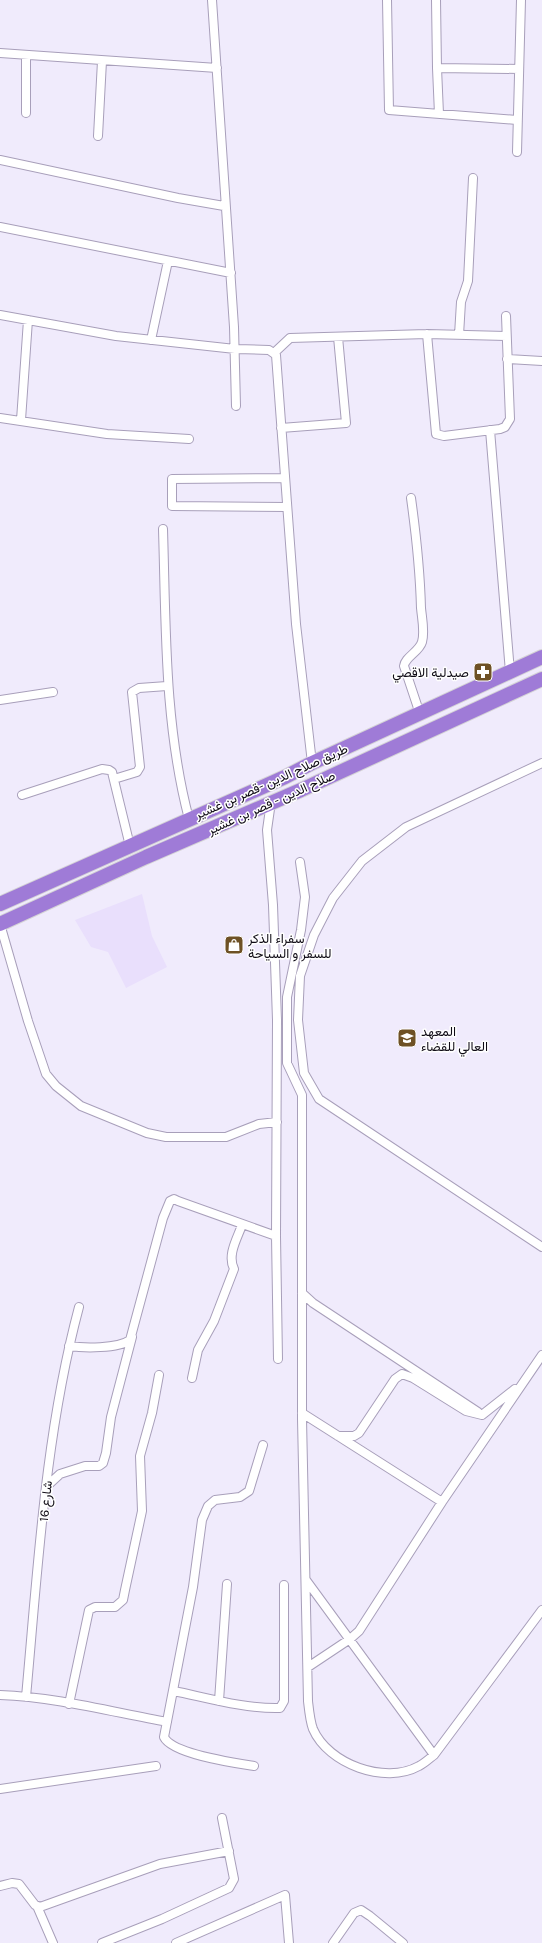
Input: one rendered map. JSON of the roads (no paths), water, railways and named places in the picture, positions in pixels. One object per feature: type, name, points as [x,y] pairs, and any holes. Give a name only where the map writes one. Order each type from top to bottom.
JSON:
[{"type":"highway","name":"طريق صلاح الدين -قصر بن غشير","points":[[0,904],[253,791],[542,657]]},
{"type":"highway","name":"صلاح الدين - قصر بن غشير","points":[[0,924],[542,679]]},
{"type":"highway","points":[[309,765],[302,775],[303,779],[306,782],[315,782]]},
{"type":"highway","points":[[253,791],[260,791],[264,794],[267,804]]},
{"type":"street","points":[[212,0],[224,206],[231,273],[236,406]]},
{"type":"street","points":[[387,0],[389,110],[518,120]]},
{"type":"street","points":[[436,0],[439,114]]},
{"type":"street","points":[[517,152],[521,0]]},
{"type":"street","points":[[0,53],[217,68]]},
{"type":"street","points":[[26,55],[26,113]]},
{"type":"street","points":[[98,136],[102,61]]},
{"type":"street","points":[[437,68],[519,69]]},
{"type":"street","points":[[0,160],[224,206]]},
{"type":"street","points":[[459,335],[461,302],[468,281],[473,178]]},
{"type":"street","points":[[0,227],[231,273]]},
{"type":"street","points":[[152,340],[168,261]]},
{"type":"street","points":[[0,315],[152,340],[235,349],[269,350],[274,352],[276,355],[296,624],[309,765]]},
{"type":"street","points":[[427,334],[436,434],[444,436],[505,427],[508,424],[506,316]]},
{"type":"street","points":[[21,420],[28,320]]},
{"type":"street","points":[[274,352],[290,338],[427,334],[506,336]]},
{"type":"street","points":[[281,428],[346,423],[338,337]]},
{"type":"street","points":[[507,359],[542,361]]},
{"type":"street","points":[[0,418],[107,434],[188,440]]},
{"type":"street","points":[[490,430],[510,672]]},
{"type":"street","points":[[285,478],[172,479],[172,506],[287,506]]},
{"type":"street","points":[[411,498],[420,583],[423,634],[422,643],[418,650],[405,662],[404,666],[420,714]]},
{"type":"street","points":[[163,529],[167,686],[180,783],[189,819]]},
{"type":"street","points":[[114,779],[136,772],[140,767],[132,692],[139,688],[167,686]]},
{"type":"street","points":[[0,700],[53,692]]},
{"type":"street","points":[[542,763],[406,827],[362,861],[332,898],[314,934],[300,976],[298,1020],[304,1073],[319,1099],[542,1247]]},
{"type":"street","points":[[22,795],[102,770],[110,771],[114,779],[130,846]]},
{"type":"street","points":[[267,804],[267,830],[273,905],[277,1020],[276,1236],[278,1359]]},
{"type":"street","points":[[300,862],[305,897],[301,930],[287,997],[287,1063],[302,1095],[302,1413],[308,1701],[313,1728],[324,1746],[344,1762],[365,1770],[397,1772],[419,1766],[434,1755],[542,1610]]},
{"type":"street","points":[[0,924],[28,1021],[46,1074],[56,1086],[72,1100],[81,1106],[139,1130],[166,1137],[226,1138],[259,1124],[277,1122]]},
{"type":"street","points":[[47,1486],[60,1474],[85,1466],[98,1466],[103,1463],[116,1394],[132,1337],[135,1317],[163,1218],[170,1201],[174,1199],[242,1225],[276,1236]]},
{"type":"street","points":[[192,1378],[198,1350],[214,1321],[234,1269],[232,1264],[232,1256],[242,1225]]},
{"type":"street","points":[[302,1293],[313,1303],[482,1415]]},
{"type":"street","name":"شارع 16","points":[[26,1697],[47,1486],[59,1391],[68,1346],[79,1307]]},
{"type":"street","points":[[68,1346],[92,1348],[128,1342],[132,1337]]},
{"type":"street","points":[[308,1667],[350,1639],[358,1631],[442,1502],[542,1355]]},
{"type":"street","points":[[338,1436],[354,1436],[359,1434],[396,1379],[402,1374],[413,1378],[466,1411],[482,1415]]},
{"type":"street","points":[[69,1704],[88,1610],[95,1607],[115,1607],[123,1600],[142,1511],[140,1456],[152,1413],[159,1375]]},
{"type":"street","points":[[482,1415],[523,1384]]},
{"type":"street","points":[[302,1413],[442,1502]]},
{"type":"street","points":[[254,1766],[212,1759],[168,1744],[164,1737],[174,1691],[204,1512],[214,1500],[240,1497],[249,1491],[263,1445]]},
{"type":"street","points":[[306,1580],[434,1755]]},
{"type":"street","points":[[219,1701],[228,1584]]},
{"type":"street","points":[[174,1691],[219,1701],[280,1708],[284,1703],[284,1585]]},
{"type":"street","points":[[0,1695],[26,1697],[167,1722]]},
{"type":"street","points":[[0,1789],[156,1766]]},
{"type":"street","points":[[102,1943],[162,1919],[229,1888],[234,1879],[222,1818]]},
{"type":"street","points":[[37,1906],[160,1864],[229,1851]]},
{"type":"street","points":[[0,1886],[12,1883],[19,1884],[37,1906],[53,1943]]},
{"type":"street","points":[[176,1943],[285,1895],[289,1943]]},
{"type":"street","points":[[333,1943],[354,1913],[361,1910],[403,1943]]},
{"type":"place","name":"صيدلية الاقصي","points":[[483,672]]},
{"type":"place","name":"سفراء الذكر للسفر و السياحة","points":[[234,945]]},
{"type":"place","name":"المعهد العالي للقضاء","points":[[407,1038]]}]
